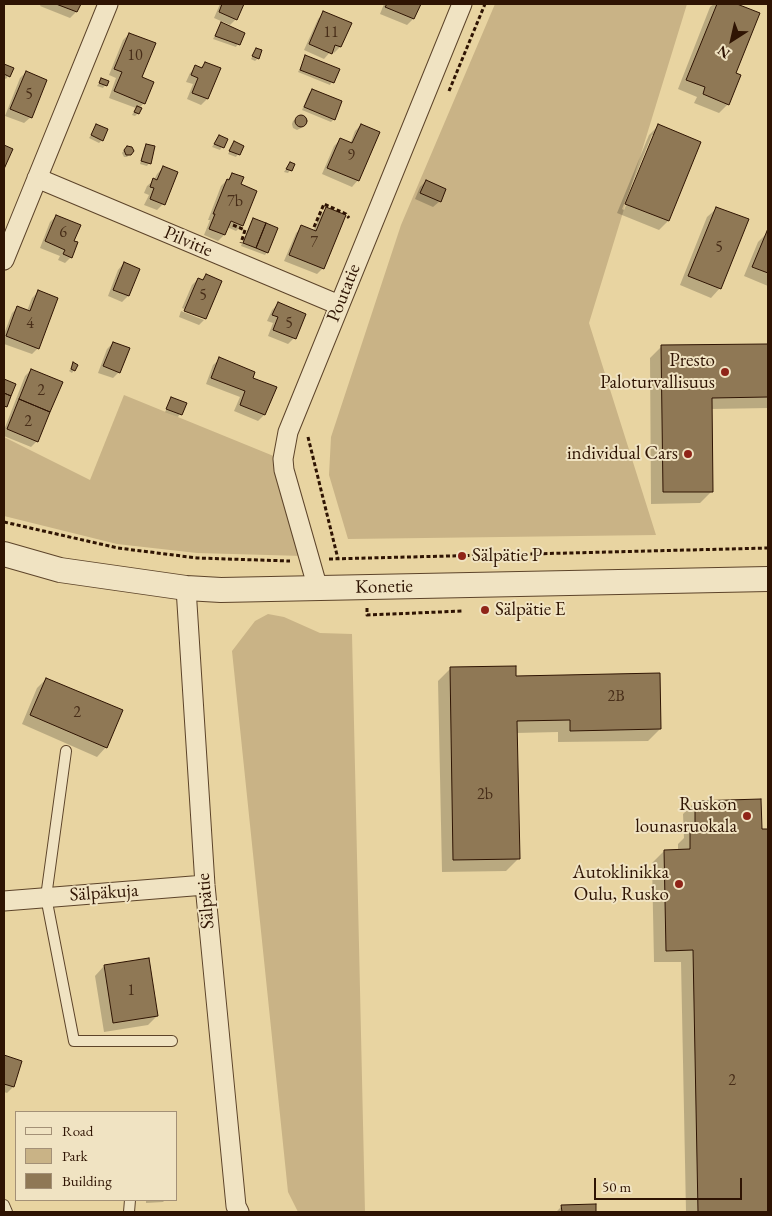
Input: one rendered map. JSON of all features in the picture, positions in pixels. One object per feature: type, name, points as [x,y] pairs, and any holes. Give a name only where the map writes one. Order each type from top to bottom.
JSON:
[{"type":"street","points":[[4,260],[108,4]]},
{"type":"street","name":"Poutatie","points":[[318,589],[287,482],[283,459],[288,432],[462,4]]},
{"type":"street","name":"Pilvitie","points":[[37,178],[339,305]]},
{"type":"street","name":"Konetie","points":[[4,554],[60,570],[186,588],[221,590],[768,579]]},
{"type":"street","name":"Sälpätie","points":[[186,588],[204,885],[233,1210]]},
{"type":"street","name":"Sälpäkuja","points":[[4,900],[204,885]]},
{"type":"lane","points":[[66,751],[46,897],[74,1041],[172,1042]]},
{"type":"lane","points":[[4,1205],[7,1212]]},
{"type":"path","points":[[448,96],[485,4]]},
{"type":"path","points":[[314,227],[324,204],[346,214],[349,218]]},
{"type":"path","points":[[233,225],[245,230],[240,243],[244,250]]},
{"type":"path","points":[[311,429],[308,438],[338,559]]},
{"type":"path","points":[[4,522],[118,548],[197,558],[282,561],[768,548]]},
{"type":"path","points":[[366,588],[367,615],[462,611]]},
{"type":"green space","points":[[495,4],[687,4],[589,323],[656,535],[348,539],[329,475],[331,437],[401,225]]},
{"type":"green space","points":[[124,395],[276,457],[303,556],[197,553],[117,544],[4,516],[4,437],[90,480]]},
{"type":"green space","points":[[268,614],[284,617],[320,633],[352,634],[365,1212],[298,1212],[288,1192],[232,651],[255,621]]},
{"type":"building","points":[[56,4],[81,4],[77,12]]},
{"type":"building","points":[[222,4],[244,4],[237,20],[219,12]]},
{"type":"building","points":[[387,4],[421,4],[414,19],[385,7]]},
{"type":"building","points":[[717,4],[737,4],[760,13],[736,73],[741,75],[729,105],[703,94],[705,87],[686,80]]},
{"type":"building","points":[[323,11],[352,23],[341,47],[335,45],[332,54],[309,44]]},
{"type":"building","points":[[221,22],[245,33],[240,45],[215,36]]},
{"type":"building","points":[[129,33],[156,43],[142,77],[154,82],[145,104],[114,91],[122,72],[114,69]]},
{"type":"building","points":[[256,48],[262,50],[259,59],[252,56]]},
{"type":"building","points":[[305,55],[340,69],[334,83],[300,70]]},
{"type":"building","points":[[205,62],[221,68],[208,99],[192,93],[198,78],[191,75],[195,65],[202,68]]},
{"type":"building","points":[[4,64],[14,68],[10,77],[4,74]]},
{"type":"building","points":[[26,71],[47,80],[32,118],[10,109]]},
{"type":"building","points":[[101,78],[109,81],[107,86],[99,83]]},
{"type":"building","points":[[312,89],[342,101],[335,120],[304,107]]},
{"type":"building","points":[[137,106],[142,108],[139,114],[134,112]]},
{"type":"building","points":[[299,115],[303,115],[307,121],[303,127],[299,127],[295,123],[295,119]]},
{"type":"building","points":[[96,124],[108,129],[103,141],[91,135]]},
{"type":"building","points":[[361,124],[380,132],[359,181],[327,168],[340,138],[352,143]]},
{"type":"building","points":[[658,124],[701,142],[669,221],[625,204]]},
{"type":"building","points":[[219,135],[228,139],[224,148],[214,144]]},
{"type":"building","points":[[234,141],[244,146],[240,155],[229,151]]},
{"type":"building","points":[[146,144],[155,146],[151,164],[141,161]]},
{"type":"building","points":[[4,145],[13,149],[4,169]]},
{"type":"building","points":[[127,146],[132,147],[134,151],[131,155],[126,155],[124,150]]},
{"type":"building","points":[[290,162],[295,164],[292,171],[286,169]]},
{"type":"building","points":[[163,166],[178,172],[165,205],[150,199],[154,188],[150,187],[153,178],[157,180]]},
{"type":"building","points":[[232,173],[244,177],[241,184],[257,191],[243,226],[231,221],[225,235],[209,229],[227,179],[229,180]]},
{"type":"building","points":[[426,180],[446,189],[441,202],[420,193]]},
{"type":"building","points":[[326,207],[346,215],[324,269],[289,255],[301,225],[316,231]]},
{"type":"building","points":[[716,207],[749,219],[721,289],[688,276]]},
{"type":"building","points":[[56,215],[81,225],[74,241],[78,242],[72,258],[63,254],[65,250],[45,241]]},
{"type":"building","points":[[253,218],[266,223],[256,248],[243,243]]},
{"type":"building","points":[[266,223],[278,228],[268,253],[256,248]]},
{"type":"building","points":[[768,232],[768,273],[752,267]]},
{"type":"building","points":[[124,262],[140,269],[129,296],[113,290]]},
{"type":"building","points":[[206,274],[222,281],[206,319],[184,311],[198,278],[203,280]]},
{"type":"building","points":[[38,290],[58,298],[39,349],[6,336],[17,306],[30,311]]},
{"type":"building","points":[[278,302],[306,314],[296,339],[273,330],[278,317],[272,315]]},
{"type":"building","points":[[113,342],[130,348],[120,373],[103,366]]},
{"type":"building","points":[[768,344],[768,397],[712,398],[713,492],[663,492],[661,345]]},
{"type":"building","points":[[219,357],[255,372],[253,378],[277,387],[265,415],[240,405],[245,391],[211,378]]},
{"type":"building","points":[[73,362],[78,365],[75,371],[71,369]]},
{"type":"building","points":[[31,369],[63,382],[50,412],[19,399]]},
{"type":"building","points":[[4,379],[16,384],[11,396],[4,393]]},
{"type":"building","points":[[4,393],[11,396],[7,407],[4,406]]},
{"type":"building","points":[[171,397],[187,403],[182,415],[166,409]]},
{"type":"building","points":[[19,399],[50,412],[38,442],[7,429]]},
{"type":"building","points":[[516,666],[516,676],[660,673],[661,729],[570,731],[570,720],[517,721],[520,859],[453,860],[450,667]]},
{"type":"building","points":[[46,678],[123,710],[107,748],[30,715]]},
{"type":"building","points":[[761,799],[762,829],[768,829],[768,1212],[698,1212],[693,950],[666,951],[664,850],[690,849],[690,830],[695,830],[695,801]]},
{"type":"building","points":[[149,958],[158,1016],[113,1023],[104,965]]},
{"type":"building","points":[[4,1055],[22,1061],[14,1087],[4,1084]]},
{"type":"building","points":[[596,1204],[596,1212],[562,1212],[561,1205]]},
{"type":"place","name":"Presto Paloturvallisuus","points":[[725,372]]},
{"type":"place","name":"individual Cars","points":[[688,454]]},
{"type":"place","name":"Sälpätie P","points":[[462,556]]},
{"type":"place","name":"Sälpätie E","points":[[485,610]]},
{"type":"place","name":"Ruskon lounasruokala","points":[[747,816]]},
{"type":"place","name":"Autoklinikka Oulu, Rusko","points":[[679,884]]}]
